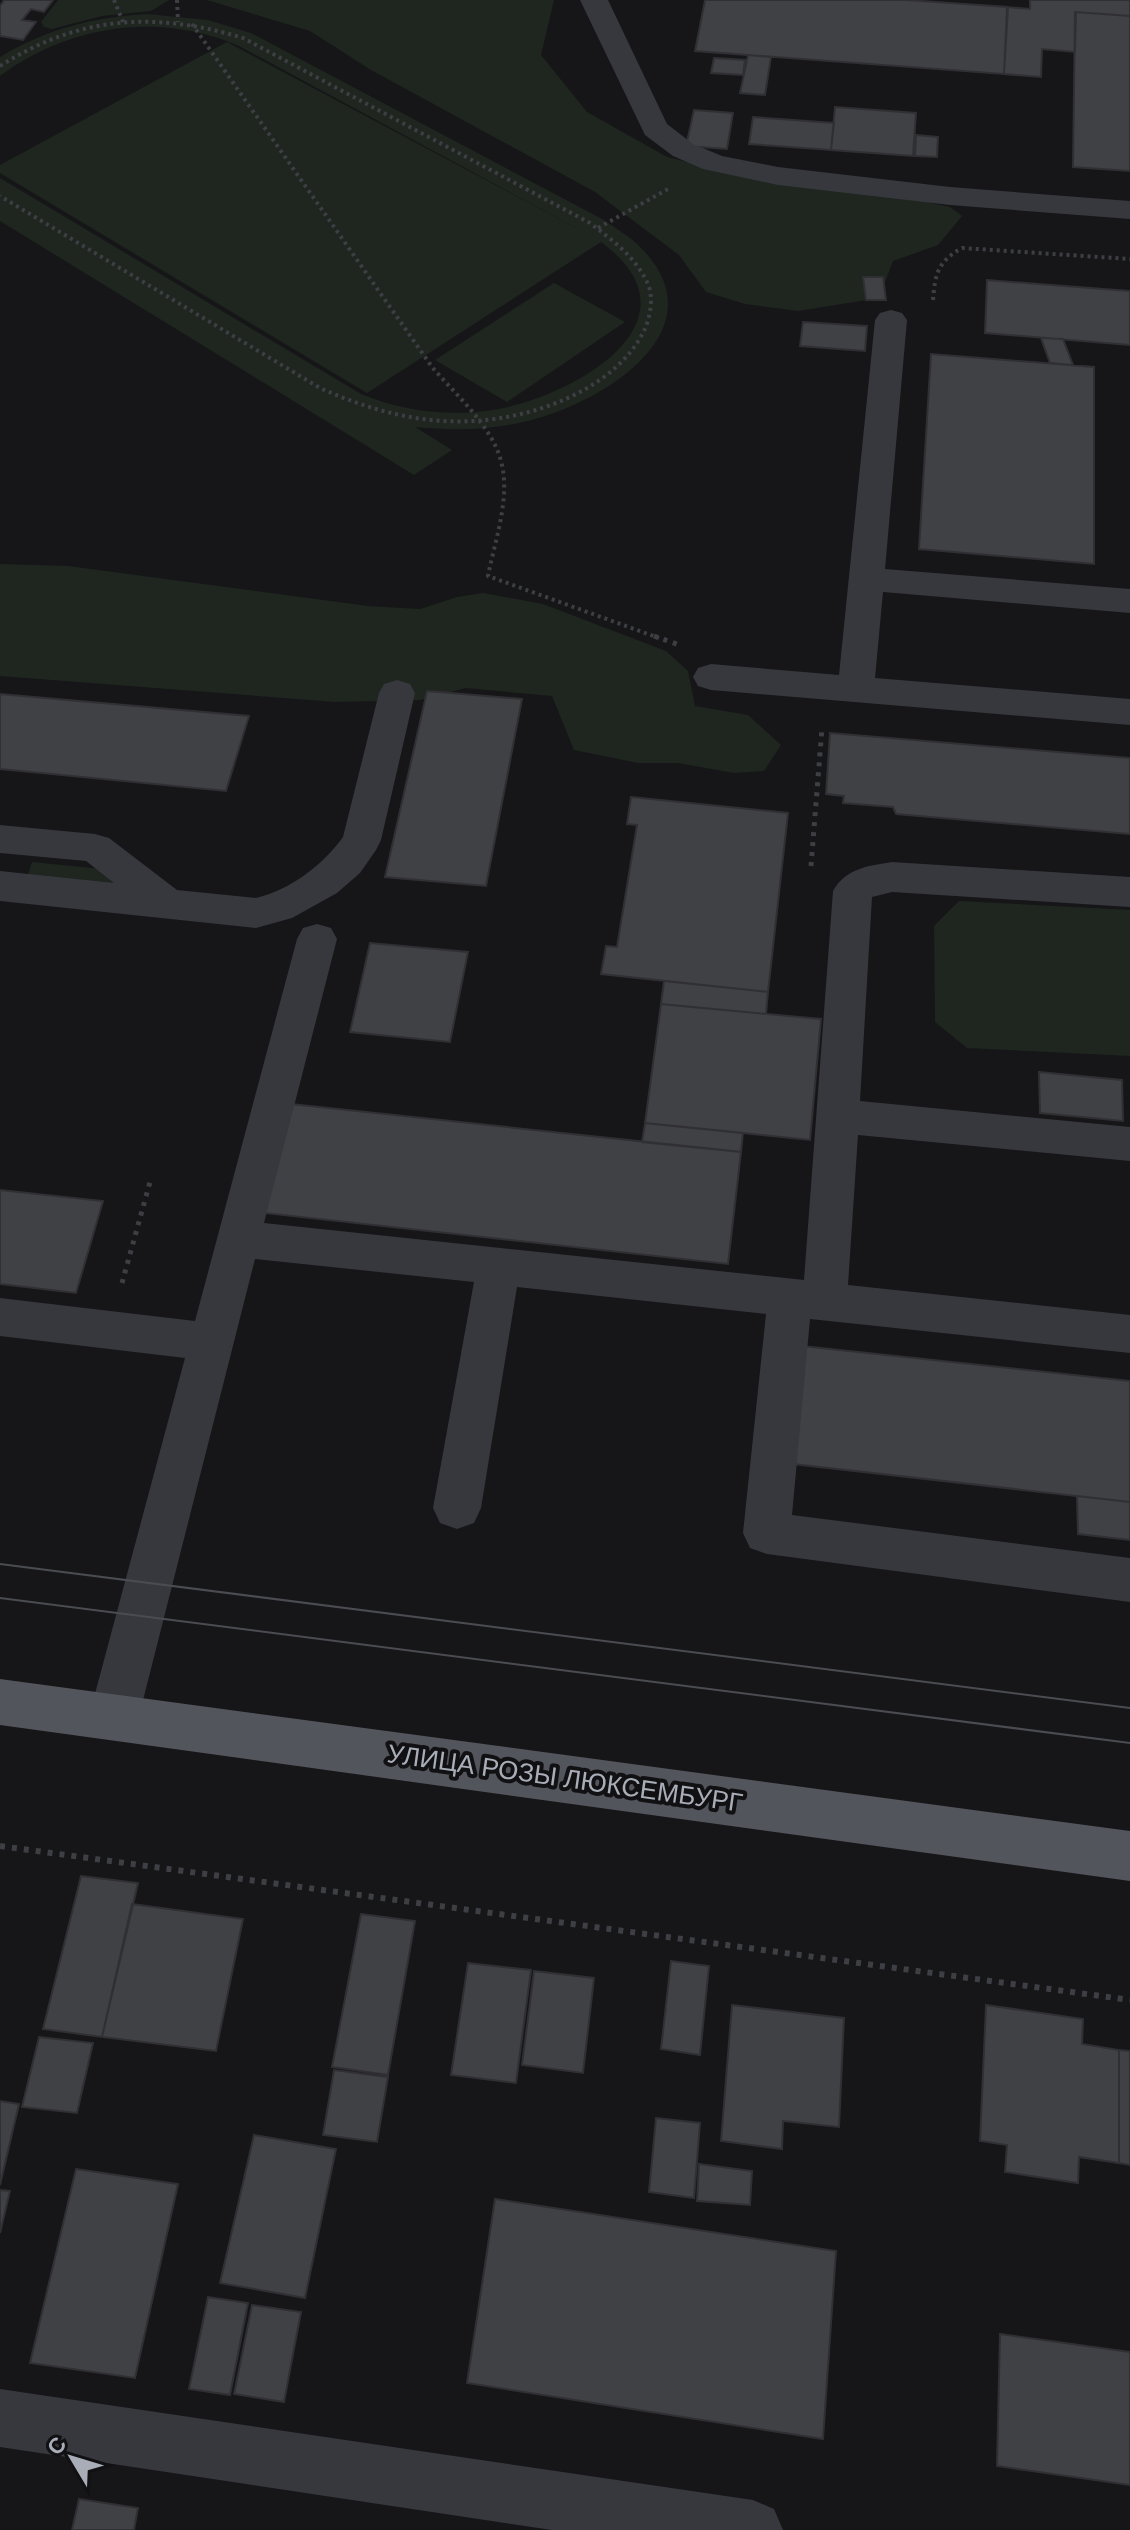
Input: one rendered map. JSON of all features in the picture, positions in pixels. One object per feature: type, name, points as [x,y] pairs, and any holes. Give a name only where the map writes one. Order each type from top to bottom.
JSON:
[{"type":"main road","name":"УЛИЦА РОЗЫ ЛЮКСЕМБУРГ","points":[[0,1702],[1130,1856]]},
{"type":"street","points":[[594,0],[655,129],[683,150],[714,163],[778,176],[950,196],[1130,210]]},
{"type":"street","points":[[840,688],[866,579],[891,320]]},
{"type":"street","points":[[866,579],[1130,601]]},
{"type":"street","points":[[726,678],[1130,712]]},
{"type":"street","points":[[0,886],[256,913],[278,908],[323,883],[346,863],[362,840],[397,693]]},
{"type":"street","points":[[0,839],[95,848],[167,903]]},
{"type":"street","points":[[1130,892],[892,877],[867,881],[853,891],[838,1116],[767,1533],[1130,1580]]},
{"type":"street","points":[[114,1716],[317,939]]},
{"type":"street","points":[[838,1116],[1130,1144]]},
{"type":"street","points":[[240,1239],[1130,1334]]},
{"type":"street","points":[[457,1508],[499,1266]]},
{"type":"street","points":[[0,1317],[212,1342]]},
{"type":"street","points":[[0,2418],[753,2530]]},
{"type":"path","points":[[114,0],[123,22]]},
{"type":"path","points":[[177,0],[178,22]]},
{"type":"path","points":[[0,66],[48,39],[102,24],[178,22],[243,38],[598,228],[635,258],[646,275],[652,293],[652,308],[649,324],[639,344],[607,376],[581,391],[526,412],[476,420],[406,418],[349,402],[320,388],[0,196]]},
{"type":"path","points":[[192,24],[432,367],[476,420],[502,461],[501,506],[488,576],[718,659],[726,678]]},
{"type":"path","points":[[598,228],[714,163]]},
{"type":"path","points":[[932,304],[936,267],[944,256],[962,248],[1130,259]]},
{"type":"path","points":[[810,873],[840,688]]},
{"type":"path","points":[[109,1330],[150,1182]]},
{"type":"path","points":[[0,1846],[1130,2000]]},
{"type":"shaded area","points":[[58,0],[169,0],[151,11],[102,16],[52,29],[44,27],[41,22]]},
{"type":"shaded area","points":[[207,0],[554,0],[541,55],[587,112],[667,157],[741,175],[872,190],[950,207],[962,216],[938,245],[893,261],[879,298],[798,311],[745,304],[706,292],[679,255],[595,192],[371,70],[310,31]]},
{"type":"shaded area","points":[[147,14],[208,20],[251,33],[602,219],[646,253],[664,283],[668,311],[659,337],[641,360],[616,381],[559,411],[532,420],[488,428],[415,427],[452,450],[414,475],[0,221],[0,178],[361,394],[409,408],[476,412],[524,403],[558,390],[589,373],[616,352],[635,327],[641,300],[631,272],[601,242],[367,393],[0,173],[0,165],[227,42],[593,237],[239,46],[209,35],[147,27],[115,29],[55,45],[0,76],[0,57],[35,39],[71,26]]},
{"type":"shaded area","points":[[554,283],[625,322],[507,402],[435,360]]},
{"type":"shaded area","points":[[0,564],[68,566],[368,606],[420,609],[457,597],[483,593],[543,604],[666,651],[688,671],[695,706],[748,715],[781,745],[764,771],[734,773],[678,763],[638,763],[574,750],[552,696],[466,688],[420,700],[335,702],[0,676]]},
{"type":"shaded area","points":[[32,862],[102,869],[124,886],[27,878]]},
{"type":"shaded area","points":[[959,901],[1130,910],[1130,1056],[967,1048],[935,1022],[934,926]]},
{"type":"building","points":[[4,0],[53,0],[44,12],[31,9],[22,20],[36,22],[23,40],[0,36],[0,6]]},
{"type":"building","points":[[705,0],[907,0],[1008,7],[1004,74],[695,51]]},
{"type":"building","points":[[1030,0],[1130,0],[1130,16],[1076,12],[1075,52],[1042,49],[1041,77],[1004,74],[1007,7],[1030,9]]},
{"type":"building","points":[[1075,12],[1130,16],[1130,171],[1073,167]]},
{"type":"building","points":[[748,55],[771,57],[765,95],[740,93]]},
{"type":"building","points":[[714,58],[745,60],[743,75],[711,73]]},
{"type":"building","points":[[835,107],[916,113],[913,156],[831,150]]},
{"type":"building","points":[[694,110],[733,113],[727,149],[686,146]]},
{"type":"building","points":[[753,117],[834,123],[831,150],[749,144]]},
{"type":"building","points":[[916,135],[938,137],[937,157],[915,156]]},
{"type":"building","points":[[863,277],[883,277],[886,300],[866,300]]},
{"type":"building","points":[[987,280],[1130,291],[1130,345],[985,333]]},
{"type":"building","points":[[803,322],[867,326],[865,351],[800,346]]},
{"type":"building","points":[[1041,338],[1063,339],[1073,365],[1050,363]]},
{"type":"building","points":[[931,354],[1094,367],[1094,564],[919,549]]},
{"type":"building","points":[[427,691],[522,699],[486,886],[385,877]]},
{"type":"building","points":[[0,694],[249,716],[226,791],[0,769]]},
{"type":"building","points":[[830,733],[1130,758],[1130,834],[896,814],[893,807],[843,803],[844,796],[826,794]]},
{"type":"building","points":[[631,797],[788,813],[768,992],[601,974],[606,946],[617,947],[637,825],[627,824]]},
{"type":"building","points":[[370,943],[468,952],[450,1042],[350,1032]]},
{"type":"building","points":[[664,981],[768,992],[766,1014],[661,1004]]},
{"type":"building","points":[[661,1004],[821,1019],[810,1140],[645,1123]]},
{"type":"building","points":[[1039,1072],[1122,1080],[1123,1121],[1040,1113]]},
{"type":"building","points":[[291,1104],[741,1152],[728,1264],[264,1213]]},
{"type":"building","points":[[645,1123],[743,1133],[741,1152],[642,1142]]},
{"type":"building","points":[[0,1190],[103,1201],[76,1293],[0,1284]]},
{"type":"building","points":[[802,1346],[1130,1381],[1130,1502],[793,1464]]},
{"type":"building","points":[[1077,1496],[1130,1502],[1130,1540],[1078,1534]]},
{"type":"building","points":[[81,1876],[138,1883],[102,2037],[43,2029]]},
{"type":"building","points":[[132,1904],[243,1919],[216,2051],[102,2037]]},
{"type":"building","points":[[361,1914],[415,1921],[388,2075],[332,2067]]},
{"type":"building","points":[[671,1961],[709,1966],[700,2055],[661,2049]]},
{"type":"building","points":[[468,1963],[531,1970],[516,2083],[451,2075]]},
{"type":"building","points":[[534,1971],[594,1978],[583,2073],[522,2065]]},
{"type":"building","points":[[732,2005],[844,2018],[839,2127],[783,2121],[782,2149],[721,2141]]},
{"type":"building","points":[[986,2005],[1083,2019],[1082,2044],[1119,2050],[1119,2163],[1079,2157],[1078,2183],[1005,2172],[1007,2145],[980,2141]]},
{"type":"building","points":[[39,2037],[93,2043],[77,2113],[22,2107]]},
{"type":"building","points":[[1119,2050],[1130,2051],[1130,2165],[1119,2163]]},
{"type":"building","points":[[334,2070],[388,2077],[377,2142],[323,2135]]},
{"type":"building","points":[[0,2101],[19,2104],[0,2185]]},
{"type":"building","points":[[656,2118],[700,2123],[694,2198],[649,2192]]},
{"type":"building","points":[[254,2135],[336,2149],[305,2298],[220,2283]]},
{"type":"building","points":[[699,2164],[752,2171],[750,2205],[697,2201]]},
{"type":"building","points":[[76,2169],[178,2184],[135,2378],[30,2363]]},
{"type":"building","points":[[0,2190],[10,2191],[0,2233]]},
{"type":"building","points":[[495,2199],[836,2251],[823,2439],[467,2383]]},
{"type":"building","points":[[208,2297],[248,2303],[230,2395],[189,2389]]},
{"type":"building","points":[[252,2305],[301,2312],[284,2402],[234,2394]]},
{"type":"building","points":[[1000,2334],[1130,2352],[1130,2485],[997,2466]]},
{"type":"building","points":[[79,2499],[138,2508],[134,2530],[72,2530]]},
{"type":"tram line","points":[[0,1564],[1130,1708]]},
{"type":"tram line","points":[[0,1598],[1130,1743]]}]
